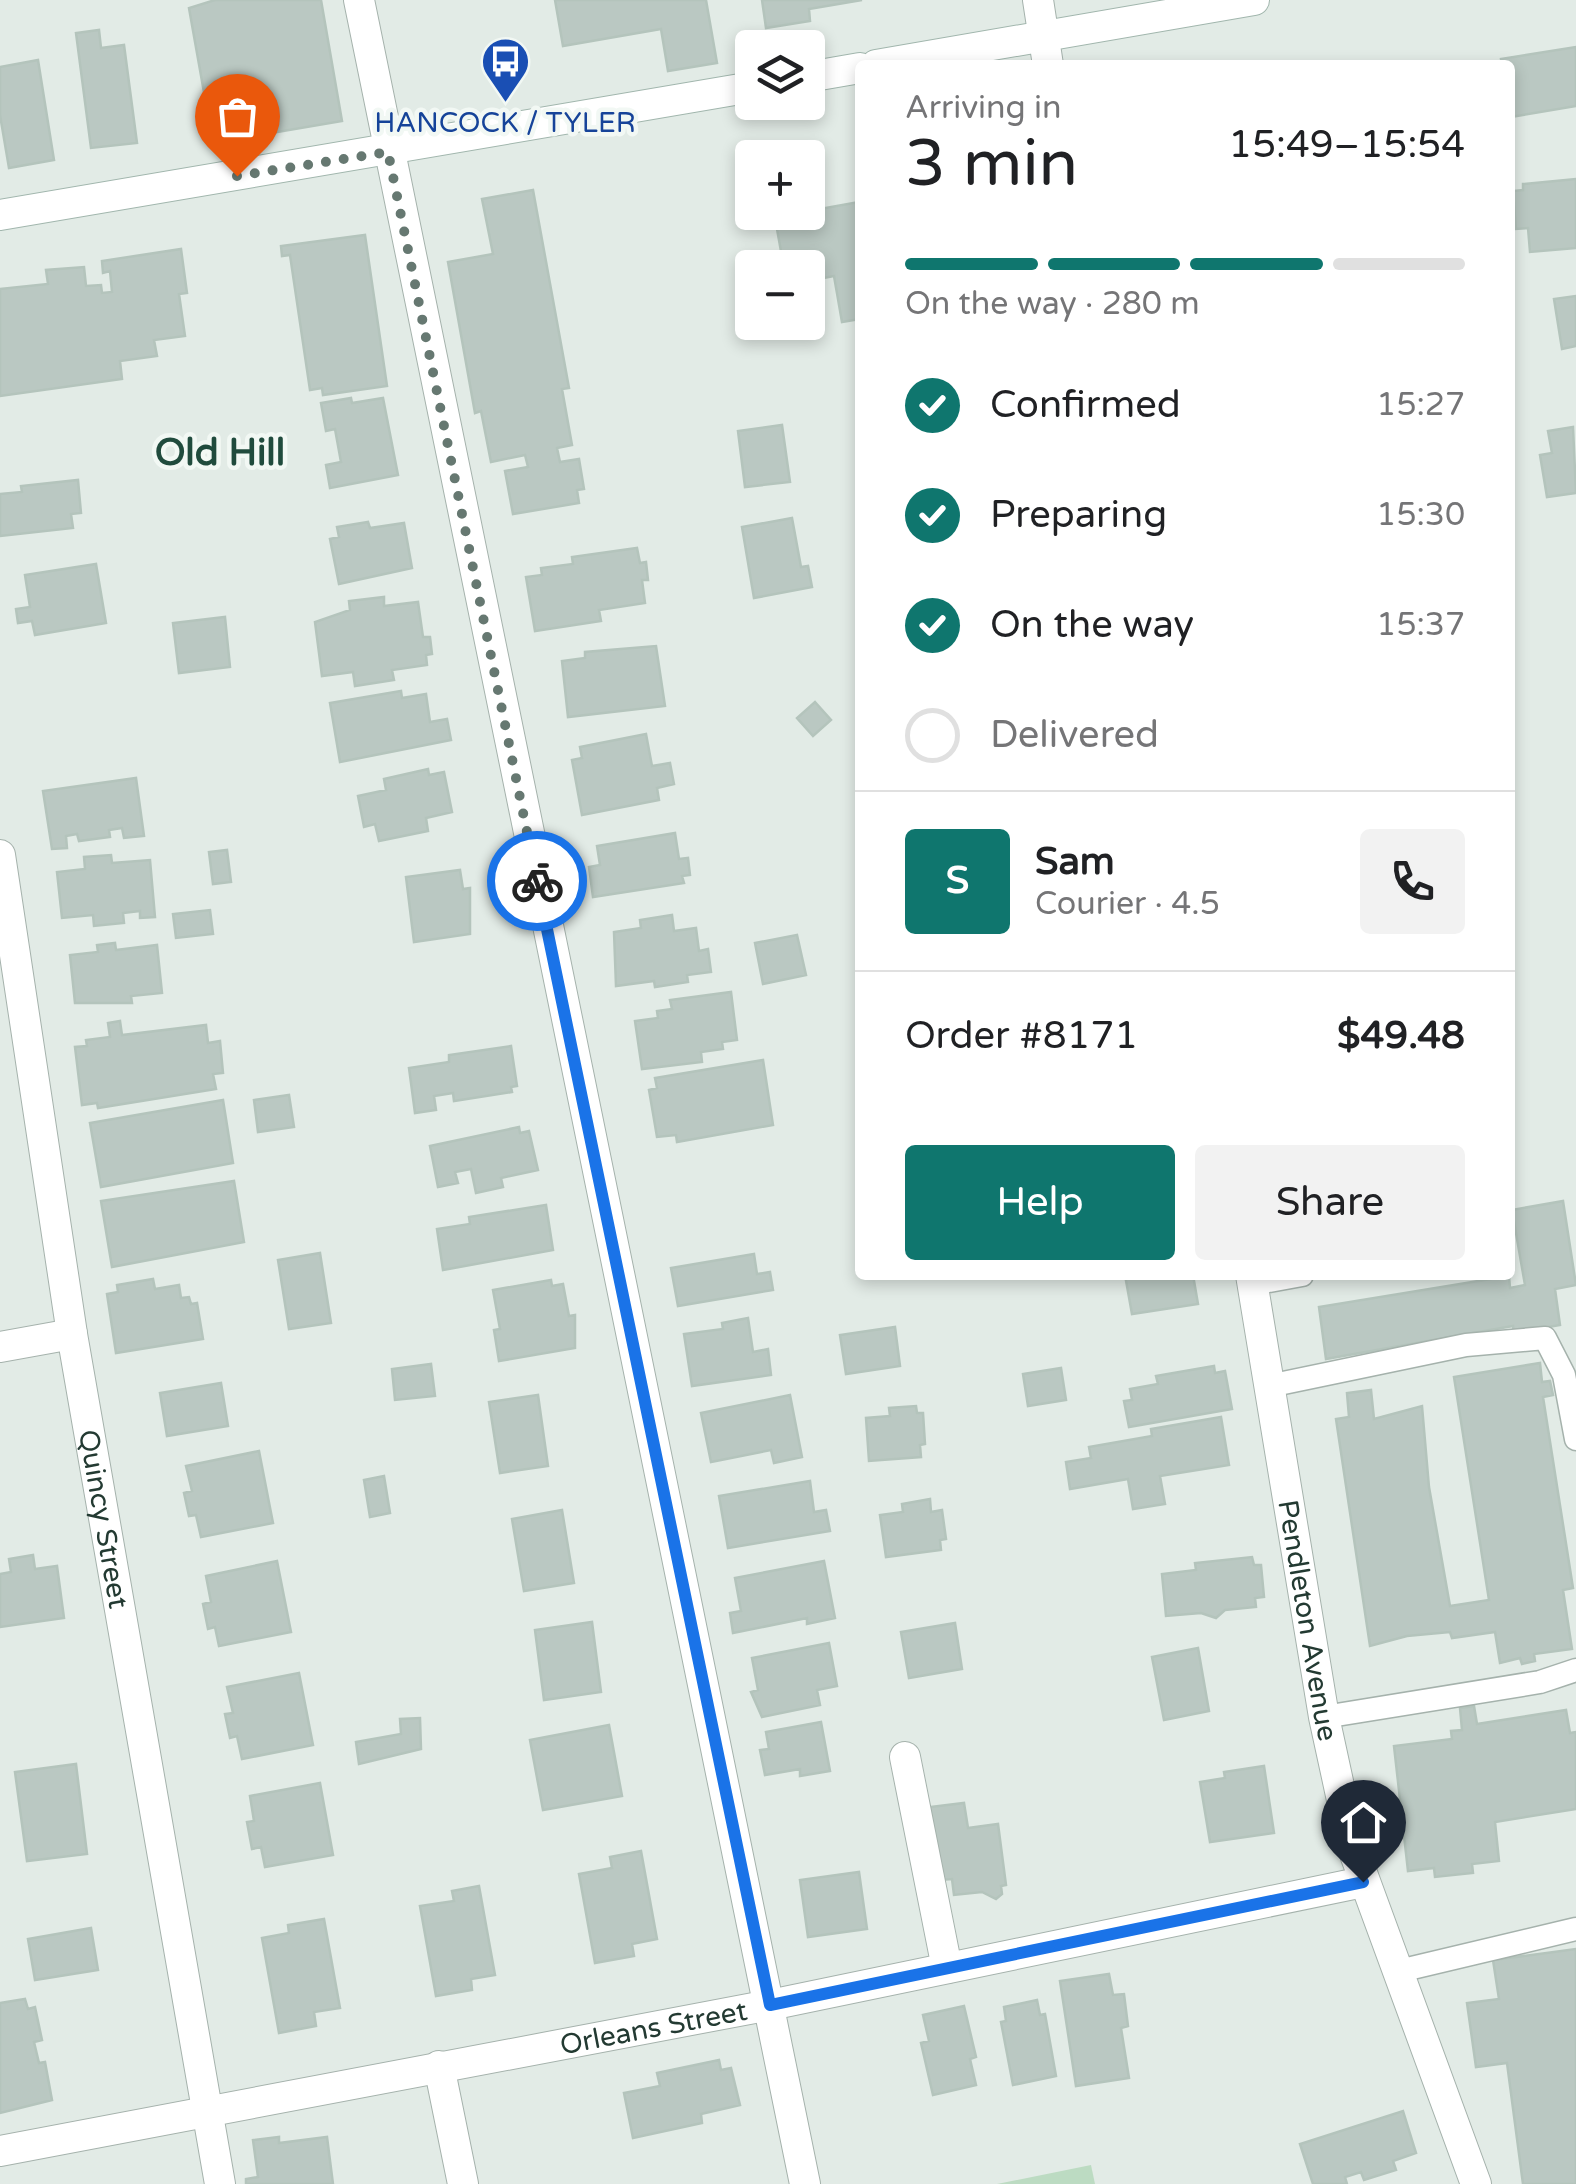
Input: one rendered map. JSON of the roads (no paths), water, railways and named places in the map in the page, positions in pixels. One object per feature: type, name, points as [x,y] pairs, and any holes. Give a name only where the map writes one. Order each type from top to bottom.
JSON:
[{"type":"street","points":[[359,0],[806,2184]]},
{"type":"street","points":[[1038,0],[1046,50]]},
{"type":"street","points":[[933,60],[1046,50],[1254,0]]},
{"type":"street","points":[[825,74],[855,69]]},
{"type":"street","points":[[0,214],[388,152],[735,90]]},
{"type":"street","name":"Quincy Street","points":[[0,855],[72,1334],[220,2184]]},
{"type":"street","name":"Pendleton Avenue","points":[[1251,1280],[1324,1716],[1363,1882],[1476,2184]]},
{"type":"street","points":[[0,1347],[72,1334]]},
{"type":"street","points":[[905,1757],[947,1968]]},
{"type":"street","name":"Orleans Street","points":[[0,2151],[770,2005],[1363,1882]]},
{"type":"street","points":[[440,2066],[463,2184]]},
{"type":"lane","points":[[1269,1386],[1466,1345],[1545,1338],[1564,1375],[1576,1439]]},
{"type":"lane","points":[[1324,1716],[1540,1682],[1576,1670]]},
{"type":"lane","points":[[1395,1972],[1576,1929]]},
{"type":"place","name":"HANCOCK / TYLER","points":[[505,104]]},
{"type":"district","name":"Old Hill","points":[[220,452]]}]
